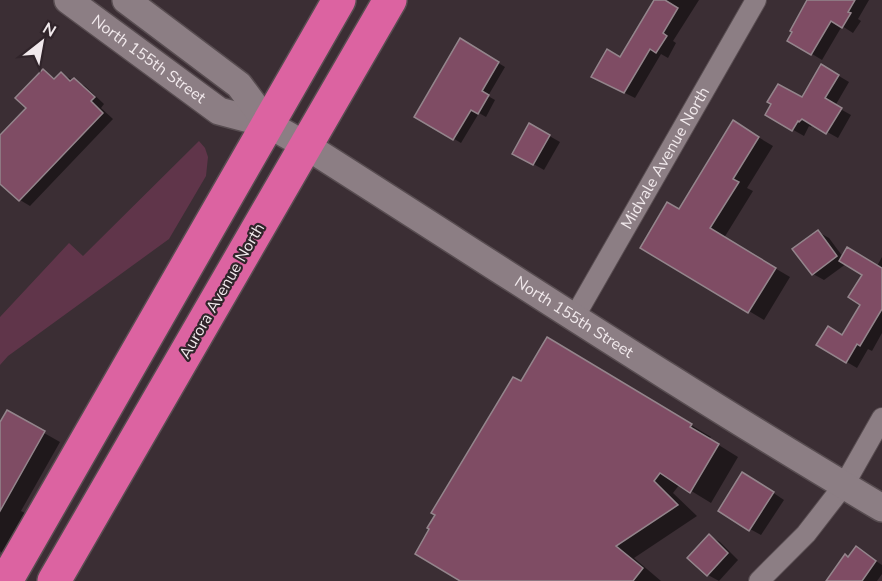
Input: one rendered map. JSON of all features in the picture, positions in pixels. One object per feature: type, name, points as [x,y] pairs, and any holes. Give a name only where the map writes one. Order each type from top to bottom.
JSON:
[{"type":"highway","points":[[6,581],[339,0]]},
{"type":"highway","name":"Aurora Avenue North","points":[[54,581],[390,0]]},
{"type":"street","name":"North 155th Street","points":[[68,0],[219,111],[268,124],[305,145],[575,316],[626,352],[882,508]]},
{"type":"street","name":"North 155th Street","points":[[126,0],[238,85],[268,124]]},
{"type":"street","name":"Midvale Avenue North","points":[[575,316],[756,0]]},
{"type":"street","points":[[759,581],[806,534],[844,485],[882,418]]},
{"type":"shaded area","points":[[199,141],[208,157],[206,176],[169,239],[8,356],[0,365],[0,317],[69,243],[83,256]]},
{"type":"building","points":[[654,0],[665,0],[678,8],[663,33],[667,36],[656,53],[650,49],[624,93],[591,77],[607,49],[620,57]]},
{"type":"building","points":[[807,0],[855,0],[848,12],[851,13],[842,28],[831,21],[811,55],[787,41]]},
{"type":"building","points":[[460,38],[499,62],[482,91],[489,95],[478,114],[471,110],[453,140],[414,117]]},
{"type":"building","points":[[821,64],[839,75],[825,98],[842,108],[826,134],[802,119],[792,131],[765,115],[771,104],[767,102],[778,84],[802,97]]},
{"type":"building","points":[[43,69],[54,79],[61,72],[70,81],[74,78],[95,97],[91,101],[103,113],[19,201],[0,184],[0,135],[26,108],[15,98]]},
{"type":"building","points":[[733,120],[759,137],[733,179],[739,182],[710,228],[776,268],[748,313],[640,248],[667,202],[679,209]]},
{"type":"building","points":[[529,123],[550,135],[533,165],[512,154]]},
{"type":"building","points":[[818,230],[837,256],[812,275],[792,249]]},
{"type":"building","points":[[847,247],[882,268],[882,309],[860,346],[857,344],[846,363],[816,345],[828,326],[842,335],[860,305],[848,297],[862,275],[839,261]]},
{"type":"building","points":[[547,337],[692,424],[690,427],[719,444],[690,493],[660,473],[654,481],[678,505],[616,546],[643,568],[633,581],[460,581],[415,554],[435,515],[431,513],[513,377],[521,381]]},
{"type":"building","points":[[7,410],[45,431],[0,511],[0,422]]},
{"type":"building","points":[[742,472],[774,492],[749,531],[718,511]]},
{"type":"building","points":[[709,534],[728,553],[707,576],[687,558]]},
{"type":"building","points":[[856,546],[876,561],[862,581],[826,581],[845,554],[848,557]]}]
